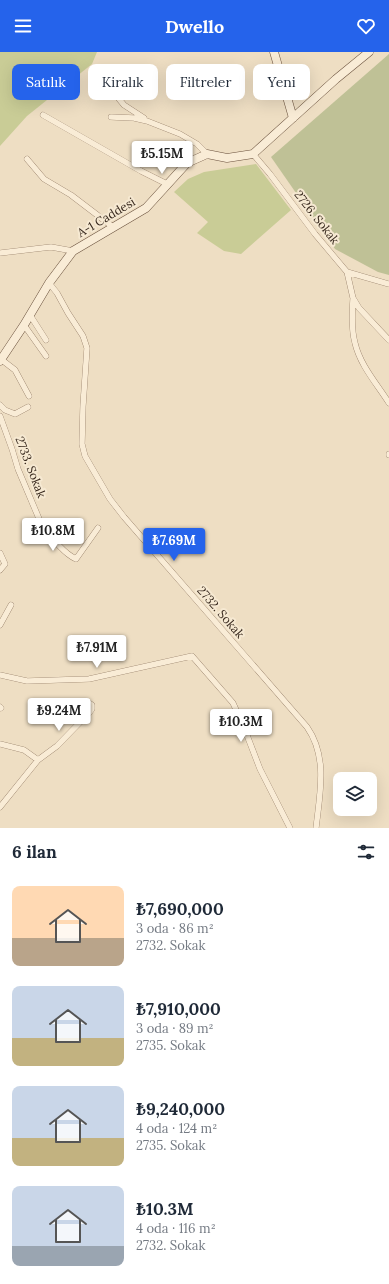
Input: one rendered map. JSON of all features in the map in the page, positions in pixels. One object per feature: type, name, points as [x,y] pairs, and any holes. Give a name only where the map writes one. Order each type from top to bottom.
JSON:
[{"type":"main road","points":[[274,52],[293,118]]},
{"type":"main road","points":[[207,154],[227,158],[253,154],[368,52]]},
{"type":"main road","name":"A-1 Caddesi","points":[[1,360],[49,283],[73,251],[146,208],[187,163],[207,154]]},
{"type":"street","points":[[120,100],[124,105],[147,120],[180,134],[197,144],[207,154]]},
{"type":"street","points":[[43,115],[141,171],[167,184]]},
{"type":"street","points":[[111,117],[147,120]]},
{"type":"street","name":"2726. Sokak","points":[[253,154],[315,234],[347,272],[353,298],[353,333],[357,349],[363,362],[389,403]]},
{"type":"street","points":[[27,159],[44,179],[71,195],[113,227]]},
{"type":"street","points":[[0,253],[51,247],[73,251]]},
{"type":"street","points":[[347,272],[389,284]]},
{"type":"street","name":"2732. Sokak","points":[[49,283],[57,293],[83,336],[87,348],[83,406],[82,444],[84,456],[110,499],[124,517],[313,736],[318,750],[322,776],[316,828]]},
{"type":"street","name":"2726. Sokak","points":[[353,298],[359,308],[389,340]]},
{"type":"street","points":[[30,315],[46,340]]},
{"type":"street","points":[[24,325],[46,356]]},
{"type":"street","points":[[1,360],[15,370],[29,396]]},
{"type":"street","points":[[0,405],[5,410],[15,414],[28,407]]},
{"type":"street","name":"2733. Sokak","points":[[0,416],[18,469],[40,521],[63,549],[70,556],[76,559],[98,528]]},
{"type":"street","points":[[0,553],[5,564],[0,570]]},
{"type":"street","points":[[0,625],[11,605]]},
{"type":"street","points":[[0,675],[27,681],[90,679],[192,656],[233,703],[246,730],[260,769],[290,828]]},
{"type":"street","points":[[1,804],[38,760],[58,746],[89,713],[92,705],[89,703],[64,708]]},
{"type":"street","points":[[0,744],[24,750],[38,760]]},
{"type":"green space","points":[[0,52],[97,52],[92,64],[88,64],[88,67],[80,74],[80,64],[12,64],[12,100],[47,100],[27,116],[0,146]]},
{"type":"green space","points":[[389,54],[389,275],[378,272],[335,249],[271,157]]},
{"type":"green space","points":[[256,164],[291,210],[241,254],[224,251],[197,233],[208,222],[174,192],[188,179],[204,172]]}]
